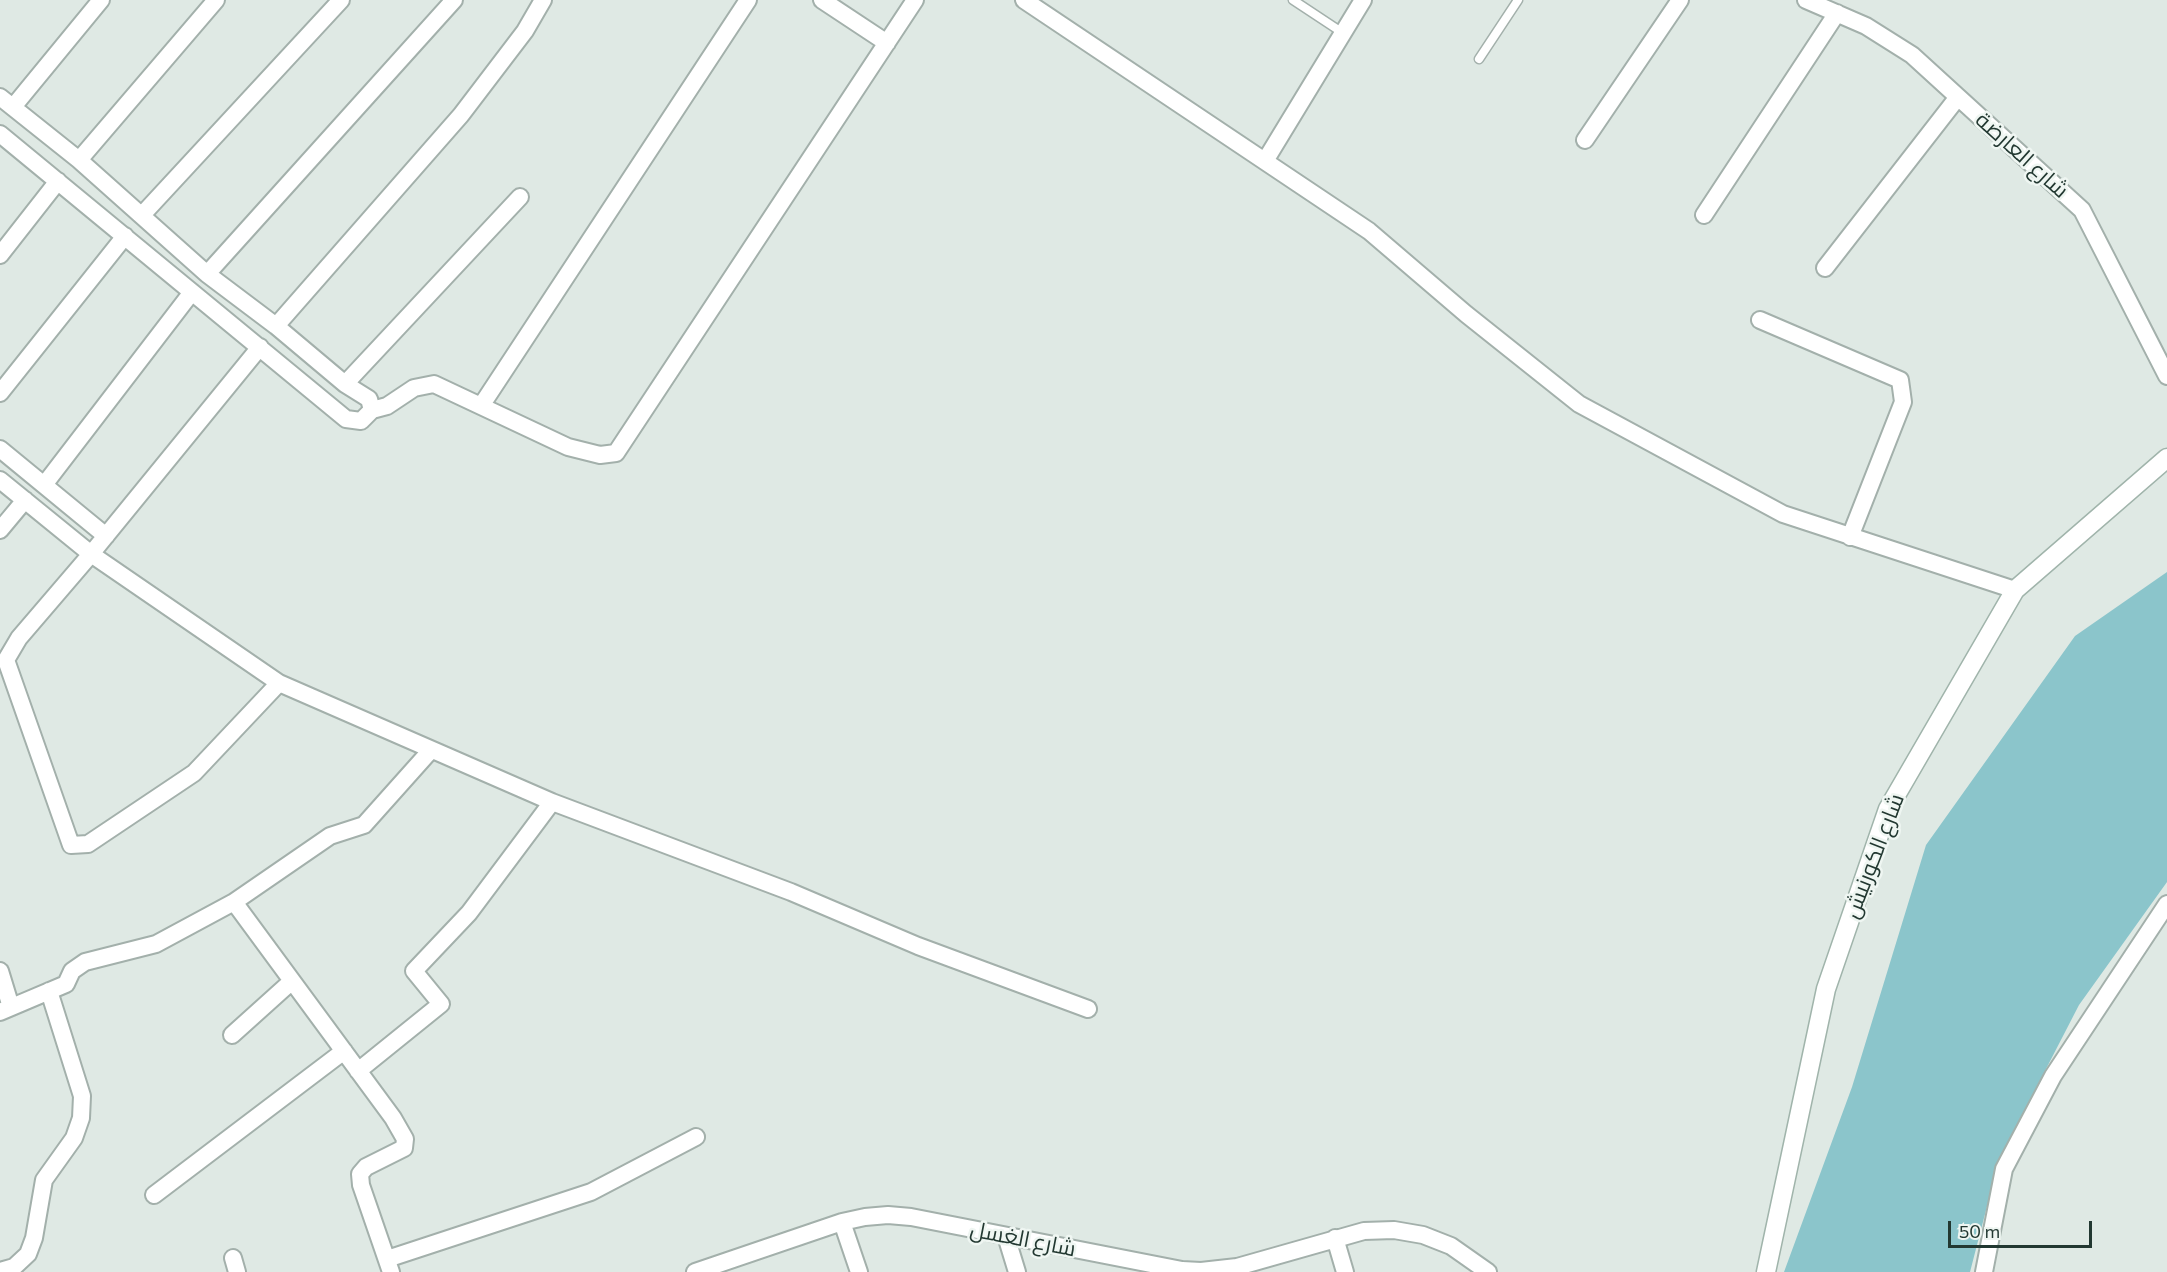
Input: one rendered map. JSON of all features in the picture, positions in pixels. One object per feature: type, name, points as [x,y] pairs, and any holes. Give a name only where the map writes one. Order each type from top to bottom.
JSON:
[{"type":"street","points":[[101,0],[6,102],[79,160],[207,274],[276,326],[345,384],[369,399],[372,410]]},
{"type":"street","points":[[79,160],[216,0]]},
{"type":"street","points":[[142,215],[340,0]]},
{"type":"street","points":[[207,274],[454,0]]},
{"type":"street","points":[[276,326],[461,115],[525,31],[543,0]]},
{"type":"street","points":[[481,406],[748,0]]},
{"type":"street","points":[[822,0],[887,43]]},
{"type":"street","points":[[0,134],[346,419],[361,421],[372,410],[387,406],[414,388],[434,384],[568,447],[600,455],[616,453],[915,0]]},
{"type":"street","points":[[1024,0],[1369,231],[1466,314],[1579,404],[1783,514],[2015,591]]},
{"type":"street","points":[[1265,161],[1363,0]]},
{"type":"street","points":[[1585,140],[1680,0]]},
{"type":"street","name":"شارع العارضة","points":[[1806,0],[1866,26],[1912,55],[2082,210],[2167,376]]},
{"type":"street","points":[[1704,215],[1837,14]]},
{"type":"street","points":[[1825,268],[1958,97]]},
{"type":"street","points":[[0,255],[58,181]]},
{"type":"street","points":[[345,384],[520,197]]},
{"type":"street","points":[[0,393],[125,237]]},
{"type":"street","points":[[44,485],[192,292]]},
{"type":"street","points":[[1760,320],[1900,380],[1903,402],[1850,537]]},
{"type":"street","points":[[260,348],[19,638],[6,660],[71,845],[88,844],[194,773],[279,683]]},
{"type":"street","points":[[0,449],[106,536]]},
{"type":"street","name":"شارع الكورنيش","points":[[1766,1272],[1826,989],[1888,808],[2015,591],[2167,458]]},
{"type":"street","points":[[0,480],[91,554],[279,683],[552,802],[791,892],[918,946],[1088,1009]]},
{"type":"street","points":[[0,530],[25,500]]},
{"type":"street","points":[[0,971],[6,1010],[66,984],[72,971],[84,962],[156,944],[234,902],[330,836],[364,825],[431,750]]},
{"type":"street","points":[[358,1071],[441,1004],[414,971],[469,913],[552,802]]},
{"type":"street","points":[[234,902],[405,1139],[404,1148],[366,1167],[360,1174],[361,1185],[389,1266],[591,1192],[696,1137]]},
{"type":"street","points":[[1984,1272],[2004,1169],[2053,1076],[2167,904]]},
{"type":"street","points":[[232,1035],[292,981]]},
{"type":"street","points":[[0,1271],[14,1267],[28,1254],[34,1238],[45,1180],[74,1138],[81,1118],[82,1096],[49,991]]},
{"type":"street","points":[[154,1195],[344,1052]]},
{"type":"street","name":"شارع الغسل","points":[[694,1272],[714,1269],[842,1222],[876,1216],[911,1217],[1201,1272],[1237,1267],[1335,1238],[1374,1230],[1394,1230],[1423,1235],[1451,1246],[1488,1272]]},
{"type":"street","points":[[842,1222],[859,1272]]},
{"type":"street","points":[[1006,1236],[1017,1272]]},
{"type":"street","points":[[1335,1238],[1345,1272]]},
{"type":"lane","points":[[1293,0],[1343,33]]},
{"type":"lane","points":[[1479,59],[1518,0]]},
{"type":"water","points":[[2167,572],[2167,882],[2079,1005],[1999,1160],[1970,1272],[1784,1272],[1852,1087],[1926,845],[2075,636]]}]
